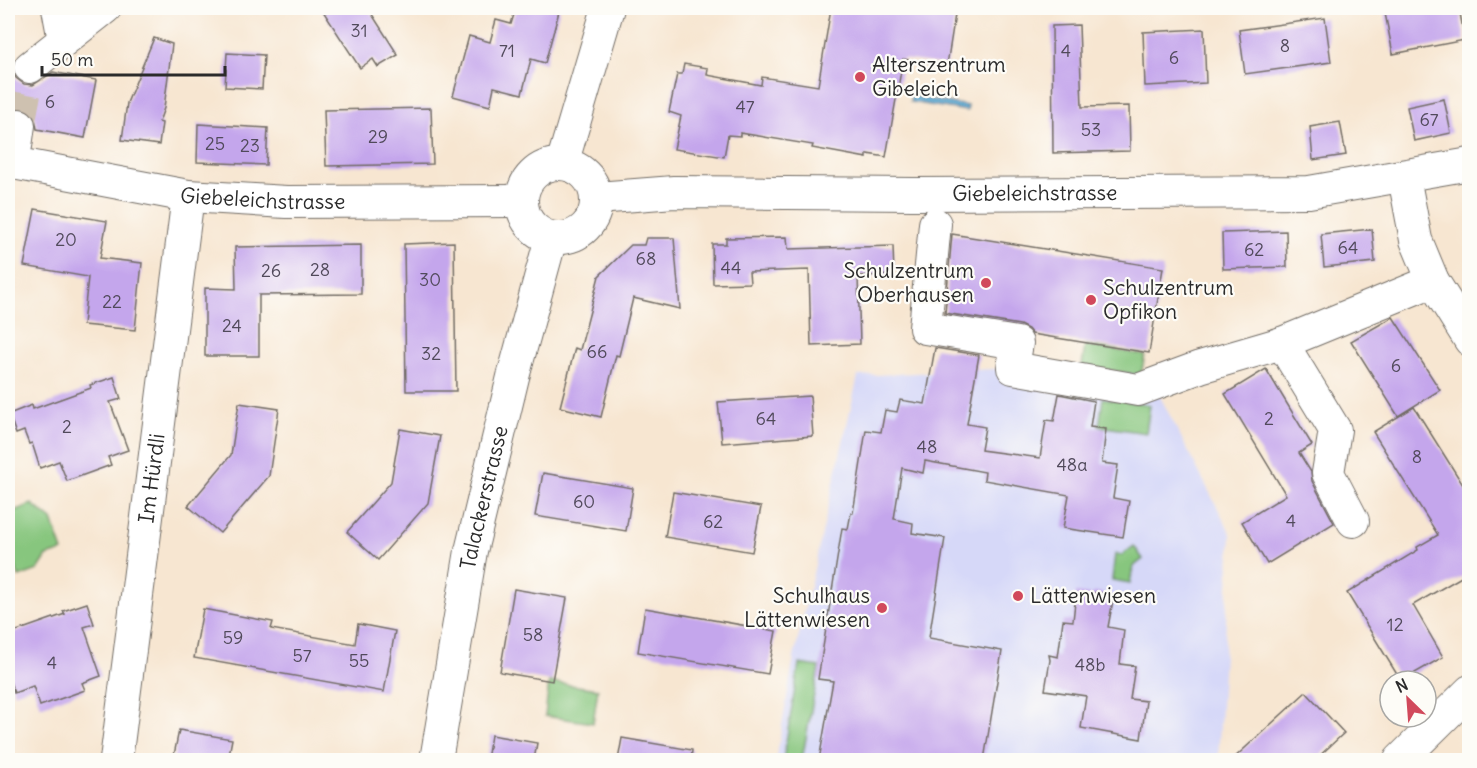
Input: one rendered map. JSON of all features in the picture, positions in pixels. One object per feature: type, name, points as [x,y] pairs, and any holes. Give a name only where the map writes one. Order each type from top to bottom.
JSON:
[{"type":"street","points":[[58,8],[64,40]]},
{"type":"street","points":[[30,67],[105,8]]},
{"type":"street","points":[[562,164],[608,8]]},
{"type":"street","points":[[8,162],[16,146],[19,125]]},
{"type":"street","name":"Giebeleichstrasse","points":[[8,162],[188,196],[286,202],[521,201]]},
{"type":"street","points":[[562,164],[574,167],[585,174],[593,185],[597,198],[596,210],[584,230],[562,239],[550,238],[533,229],[526,220],[521,201],[523,188],[529,178],[538,170],[549,165],[562,164]]},
{"type":"street","name":"Giebeleichstrasse","points":[[597,198],[674,192],[914,194],[1309,192],[1470,164]]},
{"type":"street","points":[[1404,177],[1416,240],[1433,280],[1470,340]]},
{"type":"street","name":"Im Hürdli","points":[[116,760],[188,196]]},
{"type":"street","points":[[935,224],[925,328],[1017,343],[1013,368],[1138,390],[1200,367],[1282,343],[1433,280]]},
{"type":"street","name":"Talackerstrasse","points":[[436,760],[471,551],[513,377],[550,238]]},
{"type":"street","points":[[1282,343],[1335,430],[1328,473],[1353,521]]},
{"type":"street","points":[[1400,760],[1470,691]]},
{"type":"shaded area","name":"Lättenwiesen","points":[[1013,368],[1149,375],[1231,534],[1218,760],[776,760],[794,657],[858,376]]},
{"type":"green space","points":[[1085,345],[1145,355],[1141,375],[1082,366]]},
{"type":"green space","points":[[1103,398],[1150,405],[1146,433],[1099,426]]},
{"type":"green space","points":[[32,504],[52,520],[63,551],[47,556],[38,570],[19,577],[8,544],[8,513]]},
{"type":"green space","points":[[1134,546],[1143,559],[1133,567],[1130,583],[1112,580],[1115,554],[1122,555]]},
{"type":"green space","points":[[799,664],[819,667],[802,760],[783,760]]},
{"type":"green space","points":[[549,682],[598,689],[593,723],[545,716]]},
{"type":"water","points":[[911,96],[968,106],[967,111],[910,102]]},
{"type":"building","points":[[321,8],[368,8],[398,55],[378,67],[373,59],[360,68]]},
{"type":"building","points":[[516,8],[560,8],[545,63],[531,59],[522,94],[494,87],[490,106],[453,96],[469,36],[490,42],[496,20],[511,24]]},
{"type":"building","points":[[831,8],[956,8],[947,65],[903,59],[886,157],[867,154],[867,158],[812,148],[813,145],[740,133],[740,136],[728,135],[724,157],[674,149],[681,116],[669,112],[677,74],[682,74],[684,64],[708,68],[707,75],[761,85],[762,77],[818,86]]},
{"type":"building","points":[[1384,8],[1459,8],[1465,40],[1393,54]]},
{"type":"building","points":[[1325,18],[1331,62],[1245,74],[1239,30]]},
{"type":"building","points":[[1079,25],[1082,107],[1129,106],[1130,151],[1053,153],[1052,26]]},
{"type":"building","points":[[1204,29],[1206,83],[1145,86],[1143,32]]},
{"type":"building","points":[[154,38],[172,44],[164,108],[159,122],[162,123],[159,145],[122,140],[127,103]]},
{"type":"building","points":[[227,53],[264,55],[262,89],[225,87]]},
{"type":"building","points":[[8,63],[13,64],[12,70],[16,78],[24,84],[33,85],[53,72],[96,80],[85,138],[37,129],[35,118],[30,111],[22,107],[13,108],[8,112]]},
{"type":"building","points":[[1444,99],[1451,133],[1414,141],[1407,107]]},
{"type":"building","points":[[431,108],[433,164],[326,166],[324,110]]},
{"type":"building","points":[[1340,122],[1346,155],[1313,160],[1310,127]]},
{"type":"building","points":[[198,124],[268,128],[266,165],[197,162]]},
{"type":"building","points":[[35,209],[107,221],[100,258],[142,263],[135,330],[83,325],[88,277],[24,266]]},
{"type":"building","points":[[1372,229],[1375,262],[1324,267],[1321,234]]},
{"type":"building","points":[[1286,231],[1287,267],[1223,269],[1222,233]]},
{"type":"building","name":"Schulzentrum Opfikon","points":[[952,234],[1163,268],[1149,353],[1032,334],[1020,325],[945,313]]},
{"type":"building","points":[[787,237],[788,249],[893,246],[894,275],[858,276],[860,344],[811,346],[809,270],[749,272],[750,283],[713,284],[712,244],[726,244],[726,238]]},
{"type":"building","points":[[646,238],[674,238],[680,309],[633,298],[601,417],[560,407],[575,348],[580,350],[599,276],[631,245],[644,245]]},
{"type":"building","points":[[454,242],[456,391],[406,391],[404,244]]},
{"type":"building","points":[[361,245],[361,294],[259,295],[259,356],[205,356],[205,288],[236,289],[235,247]]},
{"type":"building","points":[[1393,317],[1440,390],[1398,416],[1351,341]]},
{"type":"building","points":[[935,348],[979,355],[967,424],[985,427],[981,450],[1040,458],[1046,420],[1054,421],[1059,394],[1094,401],[1090,427],[1106,429],[1102,463],[1118,465],[1113,498],[1129,501],[1123,537],[1063,528],[1069,495],[984,480],[985,472],[925,461],[923,473],[902,468],[894,519],[913,523],[912,533],[945,538],[929,638],[1002,651],[984,760],[819,760],[833,681],[818,679],[842,528],[848,529],[851,513],[853,513],[866,430],[881,432],[885,410],[897,412],[900,400],[925,404]]},
{"type":"building","points":[[1266,369],[1312,445],[1299,453],[1311,472],[1312,481],[1334,523],[1267,564],[1242,522],[1286,495],[1225,394]]},
{"type":"building","points":[[114,377],[121,399],[110,402],[128,450],[108,457],[111,465],[67,481],[59,461],[40,468],[32,443],[29,444],[24,431],[16,434],[9,414],[32,405],[33,409]]},
{"type":"building","points":[[810,396],[813,436],[722,443],[718,402]]},
{"type":"building","points":[[239,403],[279,409],[269,476],[220,533],[188,506],[231,455]]},
{"type":"building","points":[[1414,407],[1470,496],[1470,572],[1413,605],[1443,657],[1422,669],[1394,669],[1347,593],[1418,550],[1417,547],[1438,535],[1373,432]]},
{"type":"building","points":[[400,429],[440,436],[428,503],[378,560],[347,532],[391,482]]},
{"type":"building","points":[[543,473],[633,488],[626,531],[535,516]]},
{"type":"building","points":[[673,492],[761,507],[752,552],[665,537]]},
{"type":"building","points":[[514,589],[567,598],[552,681],[500,672]]},
{"type":"building","points":[[1096,592],[1114,595],[1108,627],[1124,630],[1120,664],[1135,666],[1130,699],[1146,701],[1141,739],[1081,728],[1086,696],[1045,690],[1049,655],[1058,657],[1063,620],[1073,621],[1076,593],[1091,595]]},
{"type":"building","points":[[87,603],[94,624],[84,627],[101,676],[82,683],[85,690],[40,706],[33,686],[14,693],[8,676],[8,634],[65,614],[63,611]]},
{"type":"building","points":[[645,608],[776,631],[768,674],[638,652]]},
{"type":"building","points":[[203,609],[273,622],[271,629],[355,644],[358,624],[395,631],[384,692],[194,658]]},
{"type":"building","points":[[1306,692],[1344,733],[1315,760],[1232,760]]},
{"type":"building","points":[[179,730],[232,739],[228,760],[173,760]]},
{"type":"building","points":[[491,735],[537,743],[534,760],[487,760]]},
{"type":"building","points":[[622,738],[692,750],[691,760],[618,760]]},
{"type":"tunnel","points":[[19,125],[30,67]]},
{"type":"place","name":"Alterszentrum Gibeleich","points":[[860,77]]},
{"type":"place","name":"Schulzentrum Oberhausen","points":[[986,283]]},
{"type":"place","name":"Schulzentrum Opfikon","points":[[1091,300]]},
{"type":"place","name":"Lättenwiesen","points":[[1018,596]]},
{"type":"place","name":"Schulhaus Lättenwiesen","points":[[882,608]]}]
